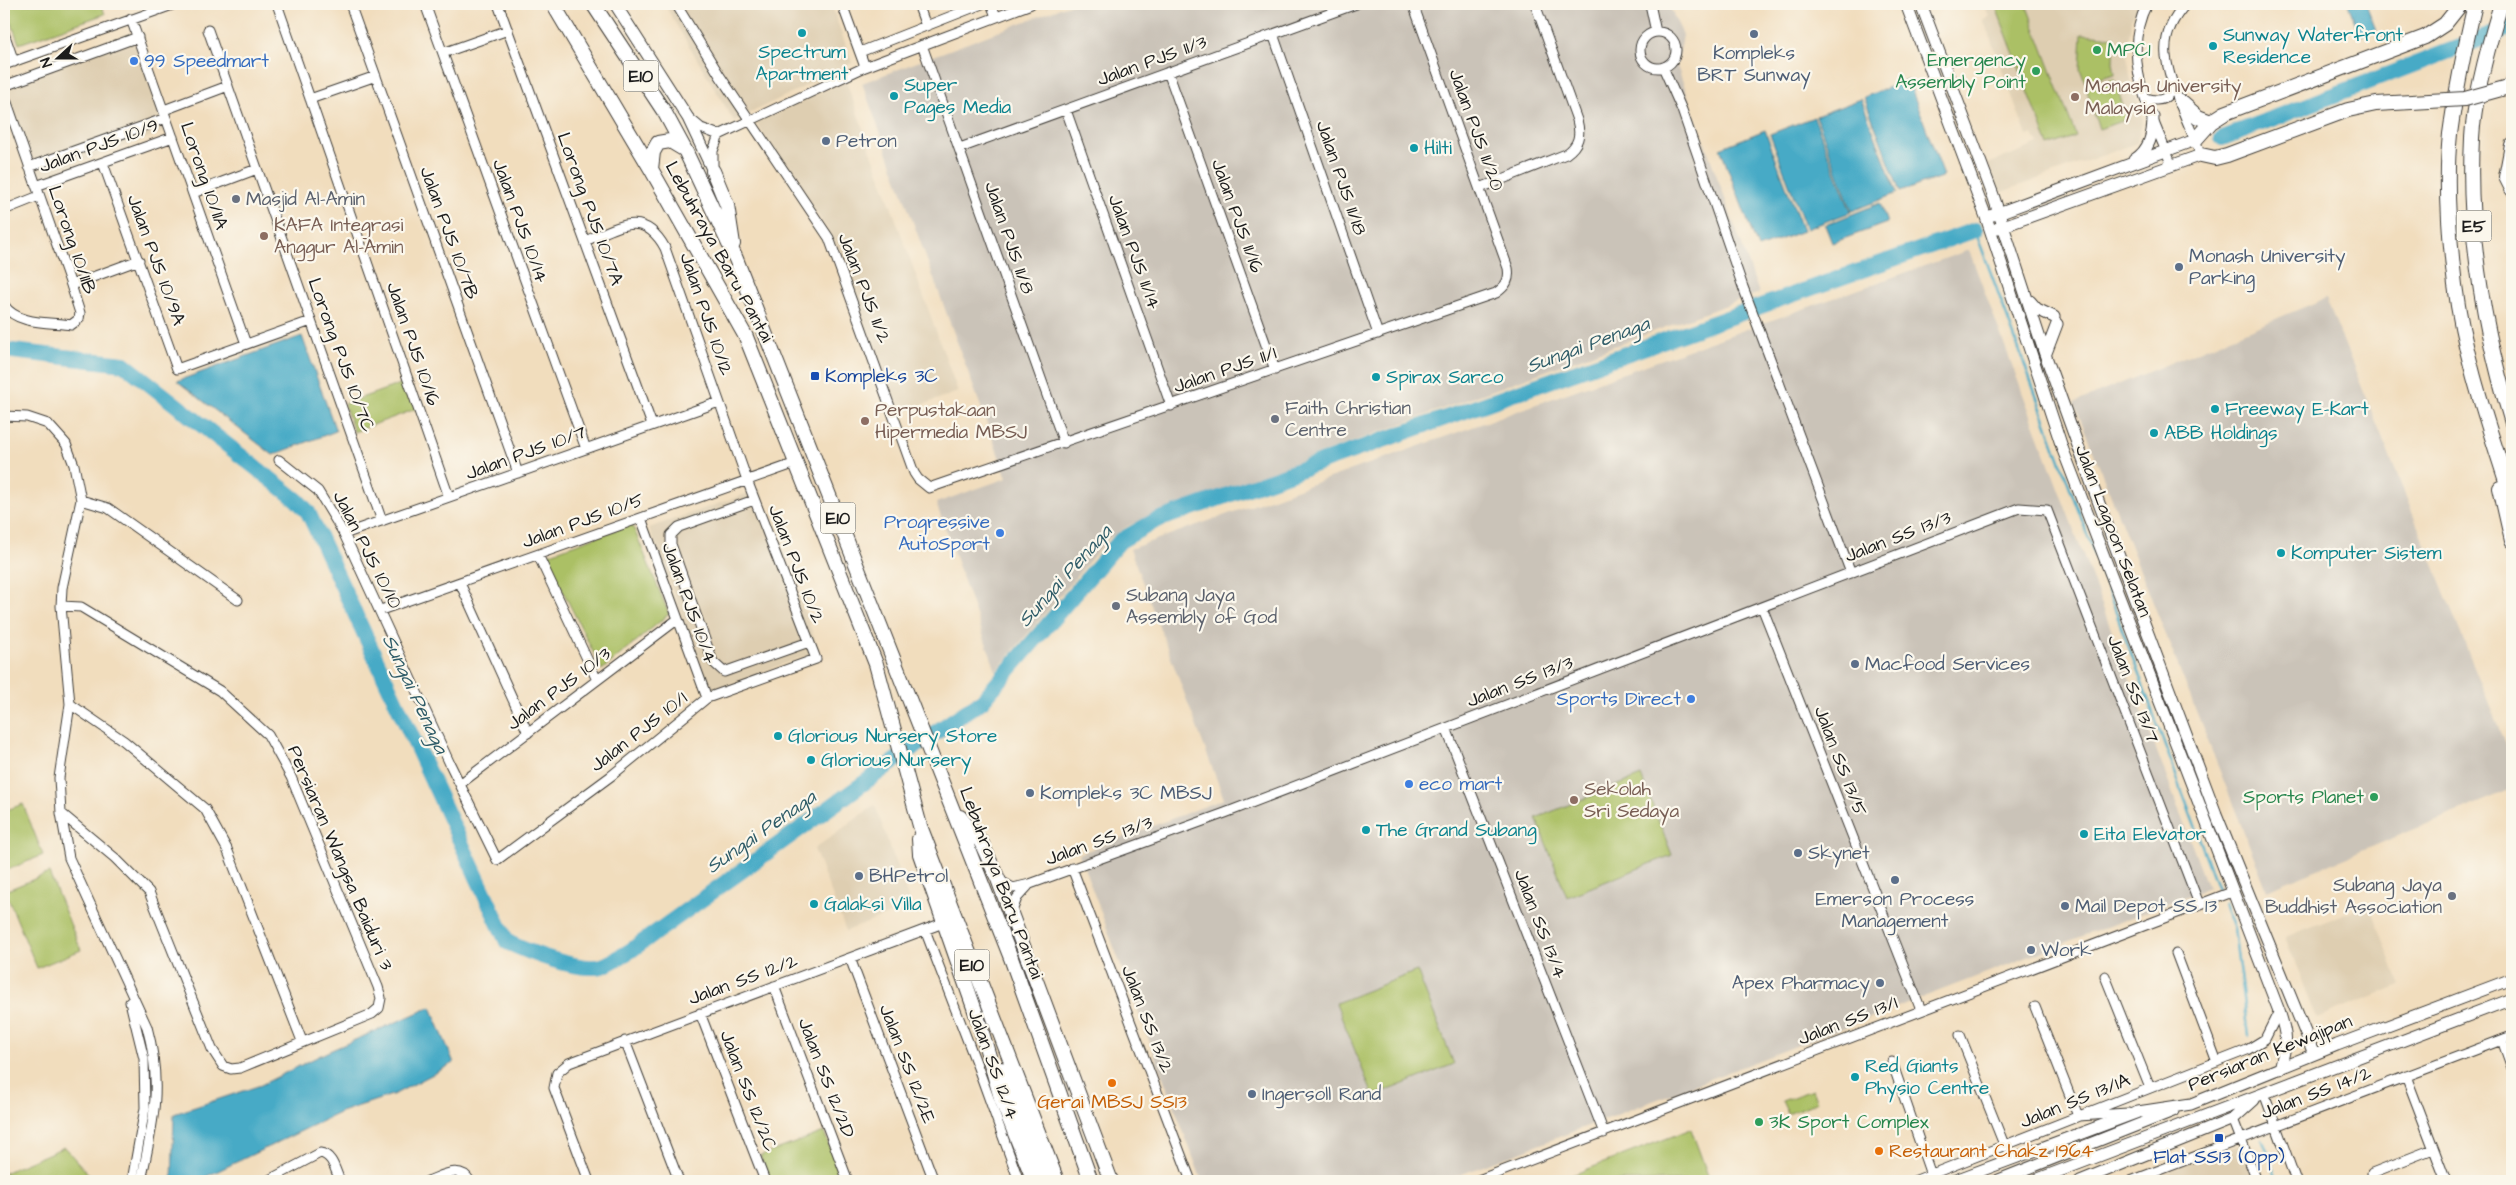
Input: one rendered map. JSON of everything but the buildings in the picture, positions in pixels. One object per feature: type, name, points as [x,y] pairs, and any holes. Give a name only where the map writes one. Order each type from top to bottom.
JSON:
[{"type":"highway","name":"Lebuhraya Baru Pantai","points":[[553,4],[652,169],[746,337],[876,664],[920,826],[1025,1103],[1057,1181]]},
{"type":"highway","name":"Lebuhraya Baru Pantai","points":[[593,4],[665,113],[685,150],[736,260],[1011,958],[1091,1181]]},
{"type":"highway","points":[[2195,140],[2211,122],[2224,113],[2425,38],[2470,4]]},
{"type":"highway","name":"E5","points":[[2470,4],[2462,67],[2450,135],[2448,202],[2455,286],[2476,384],[2512,500]]},
{"type":"highway","name":"E5","points":[[2501,5],[2485,64],[2472,136],[2472,198],[2482,304],[2501,387],[2512,423]]},
{"type":"highway","points":[[2201,155],[2215,158],[2227,155],[2348,110],[2376,104],[2465,99],[2512,86]]},
{"type":"highway","points":[[2181,102],[2198,117],[2211,122]]},
{"type":"highway","points":[[652,169],[653,152],[658,143],[670,141],[685,150]]},
{"type":"highway","points":[[2512,145],[2506,177],[2512,189]]},
{"type":"highway","points":[[713,171],[727,205],[736,260]]},
{"type":"highway","points":[[2476,384],[2512,541]]},
{"type":"highway","points":[[2501,387],[2512,406]]},
{"type":"highway","points":[[952,809],[981,842],[998,879],[1111,1181]]},
{"type":"highway","points":[[920,826],[920,854],[978,1018],[1002,1101],[1034,1181]]},
{"type":"highway","points":[[978,1018],[986,1031],[1047,1181]]},
{"type":"main road","points":[[615,4],[688,118],[713,171]]},
{"type":"main road","name":"Jalan Lagoon Selatan","points":[[1906,4],[1986,217],[2063,450],[2279,1011],[2287,1034],[2287,1044],[2280,1069]]},
{"type":"main road","name":"Jalan Lagoon Selatan","points":[[1921,4],[1993,195],[2045,354],[2094,490],[2214,808],[2314,1054]]},
{"type":"main road","points":[[2122,167],[2141,155],[2148,145],[2153,130],[2153,117]]},
{"type":"main road","points":[[1986,217],[2195,140]]},
{"type":"main road","points":[[1990,231],[2201,155]]},
{"type":"main road","points":[[1993,195],[2001,202],[2014,207]]},
{"type":"main road","points":[[2009,240],[2014,227],[2022,220]]},
{"type":"main road","points":[[2027,298],[2037,308],[2056,321],[2045,354]]},
{"type":"main road","name":"Persiaran Kewajipan","points":[[1953,1181],[2138,1112],[2191,1104],[2314,1054],[2512,979]]},
{"type":"main road","name":"Persiaran Kewajipan","points":[[2080,1181],[2233,1119],[2261,1094],[2512,999]]},
{"type":"main road","points":[[2035,1180],[2261,1094]]},
{"type":"main road","points":[[1996,1181],[2191,1104]]},
{"type":"street","points":[[146,4],[150,13]]},
{"type":"street","points":[[4,65],[175,4]]},
{"type":"street","name":"Jalan PJS 10/16","points":[[277,4],[449,497]]},
{"type":"street","name":"Jalan PJS 10/7B","points":[[350,4],[518,473]]},
{"type":"street","name":"Jalan PJS 10/14","points":[[425,4],[586,449]]},
{"type":"street","name":"Lorong PJS 10/7A","points":[[498,4],[652,425]]},
{"type":"street","name":"Jalan PJS 11/2","points":[[676,4],[750,120],[829,238],[914,473],[924,485],[929,488],[937,487]]},
{"type":"street","points":[[842,4],[865,67]]},
{"type":"street","points":[[918,4],[926,26]]},
{"type":"street","points":[[860,52],[982,4]]},
{"type":"street","points":[[991,4],[996,16]]},
{"type":"street","points":[[713,171],[713,151],[719,135],[865,67],[1031,4]]},
{"type":"street","name":"Jalan PJS 11/3","points":[[960,148],[1356,4]]},
{"type":"street","name":"Jalan PJS 11/20","points":[[1413,4],[1508,268]]},
{"type":"street","points":[[1480,188],[1566,154],[1574,148],[1578,140],[1580,130],[1577,120],[1536,4]]},
{"type":"street","points":[[1650,4],[1656,32]]},
{"type":"street","points":[[2147,4],[2141,15],[2135,48],[2136,69],[2172,166]]},
{"type":"street","points":[[2186,4],[2177,14],[2167,41],[2166,56],[2201,155]]},
{"type":"street","name":"Lorong 10/11A","points":[[132,19],[246,344]]},
{"type":"street","name":"Lorong PJS 10/7C","points":[[208,30],[382,521]]},
{"type":"street","points":[[443,53],[508,30]]},
{"type":"street","points":[[1656,32],[1668,35],[1675,44],[1672,60],[1663,67],[1652,66],[1646,63],[1640,53],[1642,41],[1656,32]]},
{"type":"street","points":[[4,34],[14,62]]},
{"type":"street","name":"Jalan PJS 11/18","points":[[1273,34],[1378,334]]},
{"type":"street","points":[[4,86],[138,37]]},
{"type":"street","name":"Jalan PJS 11/8","points":[[922,44],[1064,443]]},
{"type":"street","points":[[1663,67],[1682,110],[1743,287],[1851,573]]},
{"type":"street","name":"Jalan PJS 11/16","points":[[1168,72],[1274,370]]},
{"type":"street","points":[[310,100],[376,76]]},
{"type":"street","points":[[2146,98],[2156,101],[2165,99],[2171,93],[2174,82]]},
{"type":"street","points":[[29,168],[165,114],[228,86]]},
{"type":"street","name":"Lorong 10/11B","points":[[4,94],[80,313],[79,319],[70,325],[19,318],[9,313],[4,305]]},
{"type":"street","name":"Jalan PJS 11/14","points":[[1066,110],[1171,406]]},
{"type":"street","points":[[688,118],[701,128],[719,135]]},
{"type":"street","name":"Jalan PJS 10/9","points":[[36,186],[173,137]]},
{"type":"street","name":"Jalan PJS 10/9A","points":[[103,163],[177,369],[246,344]]},
{"type":"street","points":[[193,193],[258,169]]},
{"type":"street","points":[[4,210],[39,196]]},
{"type":"street","name":"Jalan PJS 10/12","points":[[585,241],[628,224],[640,224],[650,229],[659,238],[746,480]]},
{"type":"street","points":[[71,285],[139,260]]},
{"type":"street","name":"Jalan PJS 11/1","points":[[937,487],[1496,293],[1508,282],[1508,268]]},
{"type":"street","points":[[246,344],[311,321]]},
{"type":"street","name":"Jalan PJS 10/7","points":[[344,534],[719,402]]},
{"type":"street","points":[[4,416],[27,417],[48,424],[57,432],[66,444],[74,465],[81,500],[62,588],[61,606],[70,704],[59,778],[61,813],[69,858],[147,1028],[155,1056],[156,1111],[141,1181]]},
{"type":"street","name":"Jalan PJS 10/10","points":[[279,460],[318,491],[344,534],[497,860]]},
{"type":"street","name":"Jalan PJS 10/5","points":[[381,610],[796,463]]},
{"type":"street","name":"Jalan PJS 10/2","points":[[746,480],[816,659]]},
{"type":"street","points":[[81,500],[108,508],[238,600]]},
{"type":"street","points":[[754,500],[679,528],[671,535],[671,544],[713,662],[724,672],[809,642]]},
{"type":"street","name":"Jalan SS 13/3","points":[[998,879],[1013,888],[1030,884],[1225,813],[2019,508]]},
{"type":"street","name":"Jalan SS 13/7","points":[[2019,508],[2046,510],[2199,904]]},
{"type":"street","name":"Jalan PJS 10/4","points":[[641,518],[707,698]]},
{"type":"street","points":[[538,555],[597,680]]},
{"type":"street","points":[[460,582],[528,733]]},
{"type":"street","name":"Persiaran Wangsa Baiduri 3","points":[[61,606],[82,607],[220,691],[268,735],[290,777],[381,998],[379,1008],[372,1014],[302,1041]]},
{"type":"street","name":"Jalan SS 13/5","points":[[1762,607],[1921,1010]]},
{"type":"street","name":"Jalan PJS 10/3","points":[[460,784],[678,619]]},
{"type":"street","name":"Jalan PJS 10/1","points":[[497,860],[608,778],[707,698],[816,659]]},
{"type":"street","points":[[61,813],[115,858],[150,892],[212,1049],[223,1066],[231,1069],[240,1068],[302,1041],[227,849],[205,809],[124,741],[70,704]]},
{"type":"street","name":"Jalan SS 13/4","points":[[1446,728],[1604,1133]]},
{"type":"street","name":"Jalan SS 13/2","points":[[1072,868],[1191,1181]]},
{"type":"street","name":"Jalan SS 13/3","points":[[1011,914],[1017,898],[1030,884]]},
{"type":"street","name":"Jalan SS 13/1","points":[[1476,1181],[2232,892]]},
{"type":"street","name":"Jalan SS 12/2","points":[[589,1181],[554,1088],[557,1072],[569,1063],[944,923]]},
{"type":"street","name":"Jalan SS 12/4","points":[[925,930],[1019,1181]]},
{"type":"street","points":[[2176,953],[2217,1062]]},
{"type":"street","name":"Jalan SS 12/2E","points":[[850,958],[934,1181]]},
{"type":"street","points":[[2105,976],[2150,1088]]},
{"type":"street","name":"Jalan SS 12/2D","points":[[774,986],[848,1181]]},
{"type":"street","points":[[127,987],[144,1059],[145,1108],[132,1181]]},
{"type":"street","points":[[2035,1007],[2078,1116],[2138,1112]]},
{"type":"street","name":"Jalan SS 13/1A","points":[[1914,1181],[2005,1147],[2078,1116],[2247,1050],[2265,1039],[2279,1011]]},
{"type":"street","name":"Jalan SS 12/2C","points":[[700,1013],[765,1181]]},
{"type":"street","points":[[1960,1035],[2005,1147]]},
{"type":"street","name":"Jalan SS 14/2","points":[[2131,1181],[2155,1177],[2241,1139],[2512,1036]]},
{"type":"street","points":[[2502,1040],[2512,1068]]},
{"type":"street","points":[[625,1041],[679,1181]]},
{"type":"street","points":[[1892,1062],[1932,1175]]},
{"type":"street","points":[[2406,1076],[2446,1181]]},
{"type":"street","points":[[2261,1094],[2276,1126],[2296,1181]]},
{"type":"street","points":[[2233,1119],[2257,1181]]},
{"type":"street","points":[[2372,1173],[2433,1149]]},
{"type":"street","points":[[267,1181],[320,1153],[326,1154],[330,1159],[340,1181]]},
{"type":"street","points":[[428,1181],[456,1171],[462,1172],[470,1181]]},
{"type":"shaded area","points":[[664,4],[831,4],[852,63],[734,121]]},
{"type":"shaded area","points":[[1071,4],[1668,4],[1683,35],[1677,66],[1759,293],[1149,516],[1128,526],[1108,539],[996,671],[936,503],[1007,478],[862,83]]},
{"type":"shaded area","name":"Monash University Malaysia","points":[[1984,4],[2139,4],[2132,18],[2127,49],[2130,76],[2143,118],[2137,143],[1999,193],[1988,164],[2038,144],[2033,134],[2027,136],[1983,19],[1989,17]]},
{"type":"shaded area","points":[[131,32],[168,130],[35,179],[4,93],[4,79]]},
{"type":"shaded area","points":[[846,81],[958,392],[897,414],[831,235],[756,123]]},
{"type":"shaded area","points":[[1969,250],[2208,888],[1444,1181],[1202,1181],[1079,854],[1224,799],[1130,549]]},
{"type":"shaded area","points":[[2326,298],[2512,761],[2512,789],[2267,890],[2074,403]]},
{"type":"shaded area","points":[[760,489],[819,651],[710,691],[649,528]]},
{"type":"shaded area","points":[[875,805],[911,906],[846,931],[814,849]]},
{"type":"shaded area","points":[[2370,904],[2400,985],[2317,1018],[2285,937]]},
{"type":"shaded area","points":[[2240,1144],[2253,1179],[2247,1181],[2160,1181],[2158,1175]]},
{"type":"green space","points":[[5,4],[101,4],[105,14],[19,44]]},
{"type":"green space","name":"Emergency Assembly Point","points":[[2004,4],[2026,4],[2076,136],[2049,146],[1996,7]]},
{"type":"green space","name":"MPC1","points":[[2082,34],[2114,37],[2113,62],[2115,74],[2085,82],[2080,69]]},
{"type":"green space","points":[[2114,78],[2127,119],[2099,129],[2086,87]]},
{"type":"green space","points":[[406,382],[416,409],[354,432],[344,404]]},
{"type":"green space","points":[[632,524],[669,614],[602,670],[545,555]]},
{"type":"green space","points":[[1641,776],[1672,855],[1567,897],[1536,818]]},
{"type":"green space","points":[[23,804],[43,855],[5,871],[4,811]]},
{"type":"green space","points":[[49,873],[81,950],[37,968],[5,891]]},
{"type":"green space","points":[[1417,971],[1454,1064],[1373,1096],[1336,1003]]},
{"type":"green space","points":[[1812,1090],[1817,1102],[1788,1114],[1782,1101]]},
{"type":"green space","points":[[1691,1129],[1710,1181],[1557,1181]]},
{"type":"green space","points":[[824,1132],[843,1181],[770,1181],[760,1156]]},
{"type":"green space","points":[[64,1147],[95,1181],[10,1181],[4,1173]]},
{"type":"water","points":[[2348,4],[2366,4],[2376,30],[2360,36]]},
{"type":"water","points":[[1908,80],[1944,176],[1900,192],[1864,97]]},
{"type":"water","points":[[1861,99],[1897,193],[1852,211],[1816,116]]},
{"type":"water","points":[[1814,117],[1851,212],[1806,229],[1770,134]]},
{"type":"water","points":[[1765,130],[1803,231],[1758,248],[1720,148]]},
{"type":"water","points":[[1880,203],[1887,223],[1832,243],[1825,225]]},
{"type":"water","points":[[302,336],[336,431],[273,455],[177,381]]},
{"type":"water","points":[[431,1007],[454,1063],[395,1094],[341,1112],[197,1181],[172,1181],[174,1114],[261,1085],[327,1052]]},
{"type":"waterway","name":"Sungai Penaga","points":[[2222,138],[2512,27]]},
{"type":"waterway","points":[[1975,230],[2218,889]]},
{"type":"waterway","name":"Sungai Penaga","points":[[4,350],[124,364],[297,500],[308,512],[507,942],[527,951],[567,964],[592,967],[605,965],[630,951],[914,747],[982,701],[1120,541],[1155,521],[1975,230]]},
{"type":"waterway","points":[[2224,903],[2234,929],[2248,1036]]},
{"type":"waterway","points":[[2262,1139],[2279,1181]]},
{"type":"place","name":"Spectrum Apartment","points":[[802,33]]},
{"type":"place","name":"Kompleks BRT Sunway","points":[[1754,34]]},
{"type":"place","name":"Sunway Waterfront Residence","points":[[2213,46]]},
{"type":"place","name":"MPC1","points":[[2097,50]]},
{"type":"place","name":"99 Speedmart","points":[[134,61]]},
{"type":"place","name":"Emergency Assembly Point","points":[[2036,71]]},
{"type":"place","name":"Super Pages Media","points":[[894,96]]},
{"type":"place","name":"Monash University Malaysia","points":[[2075,97]]},
{"type":"place","name":"Petron","points":[[826,141]]},
{"type":"place","name":"Hilti","points":[[1414,148]]},
{"type":"place","name":"Masjid Al-Amin","points":[[236,199]]},
{"type":"place","name":"KAFA Integrasi Anggur Al-Amin","points":[[264,236]]},
{"type":"place","name":"Monash University Parking","points":[[2179,267]]},
{"type":"place","name":"Kompleks 3C","points":[[815,376]]},
{"type":"place","name":"Spirax Sarco","points":[[1376,377]]},
{"type":"place","name":"Freeway E-Kart","points":[[2215,409]]},
{"type":"place","name":"Faith Christian Centre","points":[[1275,419]]},
{"type":"place","name":"Perpustakaan Hipermedia MBSJ","points":[[865,421]]},
{"type":"place","name":"ABB Holdings","points":[[2154,433]]},
{"type":"place","name":"Progressive AutoSport","points":[[1000,533]]},
{"type":"place","name":"Komputer Sistem","points":[[2281,553]]},
{"type":"place","name":"Subang Jaya Assembly of God","points":[[1116,606]]},
{"type":"place","name":"Macfood Services","points":[[1855,664]]},
{"type":"place","name":"Sports Direct","points":[[1691,699]]},
{"type":"place","name":"Glorious Nursery Store","points":[[778,736]]},
{"type":"place","name":"Glorious Nursery","points":[[811,760]]},
{"type":"place","name":"eco mart","points":[[1409,784]]},
{"type":"place","name":"Kompleks 3C MBSJ","points":[[1030,793]]},
{"type":"place","name":"Sports Planet","points":[[2374,797]]},
{"type":"place","name":"Sekolah Sri Sedaya","points":[[1574,800]]},
{"type":"place","name":"The Grand Subang","points":[[1366,830]]},
{"type":"place","name":"Eita Elevator","points":[[2084,834]]},
{"type":"place","name":"Skynet","points":[[1798,853]]},
{"type":"place","name":"BHPetrol","points":[[859,876]]},
{"type":"place","name":"Emerson Process Management","points":[[1895,880]]},
{"type":"place","name":"Subang Jaya Buddhist Association","points":[[2452,896]]},
{"type":"place","name":"Galaksi Villa","points":[[814,904]]},
{"type":"place","name":"Mail Depot SS 13","points":[[2065,906]]},
{"type":"place","name":"Work","points":[[2031,950]]},
{"type":"place","name":"Apex Pharmacy","points":[[1880,983]]},
{"type":"place","name":"Red Giants Physio Centre","points":[[1855,1077]]},
{"type":"place","name":"Gerai MBSJ SS13","points":[[1112,1083]]},
{"type":"place","name":"Ingersoll Rand","points":[[1252,1094]]},
{"type":"place","name":"3K Sport Complex","points":[[1759,1122]]},
{"type":"place","name":"Flat SS13 (Opp)","points":[[2219,1138]]},
{"type":"place","name":"Restaurant Chakz 1964","points":[[1879,1151]]}]
